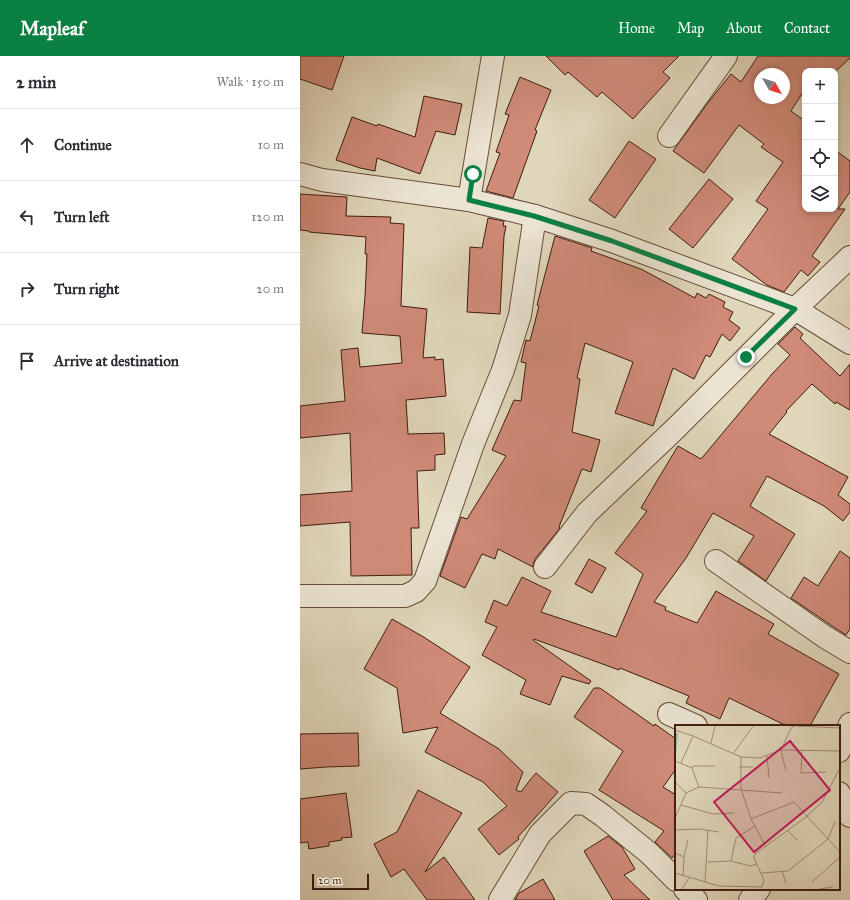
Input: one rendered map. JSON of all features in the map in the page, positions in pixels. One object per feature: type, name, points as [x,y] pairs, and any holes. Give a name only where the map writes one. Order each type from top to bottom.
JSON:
[{"type":"street","points":[[469,200],[493,56]]},
{"type":"street","points":[[669,136],[726,56]]},
{"type":"street","points":[[300,174],[322,180],[469,200],[534,216],[612,241],[795,309],[850,343]]},
{"type":"street","points":[[300,596],[405,596],[416,591],[425,581],[473,444],[503,370],[518,322],[534,216]]},
{"type":"street","points":[[546,567],[587,514],[676,428],[795,309],[850,257]]},
{"type":"street","points":[[716,561],[825,637],[850,652]]},
{"type":"street","points":[[669,714],[694,725]]},
{"type":"street","points":[[840,749],[850,724]]},
{"type":"street","points":[[840,795],[850,816]]},
{"type":"street","points":[[500,900],[540,834],[571,803],[586,804],[602,815],[649,853],[675,879]]},
{"type":"street","points":[[686,890],[696,900]]},
{"type":"street","points":[[750,900],[758,890]]},
{"type":"building","points":[[300,56],[344,56],[332,90],[300,79]]},
{"type":"building","points":[[546,56],[679,56],[663,72],[670,78],[633,119],[602,92],[597,97],[568,72],[565,75]]},
{"type":"building","points":[[758,56],[850,56],[850,58],[838,69],[802,68],[802,94],[791,111],[802,119],[802,212],[838,212],[838,209],[845,209],[812,256],[820,262],[808,276],[801,270],[784,292],[767,285],[732,259],[768,209],[756,201],[783,162],[761,147],[764,144],[739,125],[704,173],[673,151],[731,74],[741,82]]},
{"type":"building","points":[[520,77],[551,90],[535,130],[537,131],[513,198],[486,191],[500,153],[496,152],[509,115],[505,114]]},
{"type":"building","points":[[424,96],[462,104],[455,135],[436,131],[420,174],[377,158],[375,171],[336,160],[352,117],[415,137]]},
{"type":"building","points":[[629,141],[656,159],[615,218],[589,200]]},
{"type":"building","points":[[838,152],[850,161],[850,192],[838,209]]},
{"type":"building","points":[[709,179],[733,199],[693,248],[669,229]]},
{"type":"building","points":[[300,194],[347,197],[346,216],[391,217],[390,223],[404,224],[401,306],[427,309],[423,358],[435,357],[435,360],[443,359],[446,396],[406,400],[408,434],[444,433],[445,454],[435,455],[435,470],[417,471],[419,528],[411,528],[412,575],[351,576],[350,522],[300,526],[300,495],[352,491],[350,433],[300,438],[300,406],[345,401],[341,350],[358,348],[360,367],[402,363],[400,336],[362,333],[367,254],[365,254],[366,237],[300,230]]},
{"type":"building","points":[[488,218],[504,221],[503,226],[506,226],[504,236],[500,314],[467,312],[470,247],[482,248]]},
{"type":"building","points":[[555,236],[592,248],[591,251],[641,269],[695,298],[697,293],[706,298],[709,294],[725,302],[723,307],[733,312],[729,320],[740,328],[730,341],[722,334],[710,357],[706,355],[694,379],[673,368],[653,426],[615,413],[633,362],[585,343],[577,378],[580,379],[572,432],[600,440],[591,472],[582,469],[559,527],[560,528],[535,559],[533,567],[498,549],[495,559],[482,554],[465,588],[440,576],[461,517],[467,519],[506,456],[492,450],[514,400],[521,401],[526,363],[521,362],[526,340],[530,341],[539,306],[537,305]]},
{"type":"building","points":[[795,327],[803,334],[800,338],[840,376],[850,364],[850,410],[836,402],[835,404],[812,384],[786,411],[787,412],[769,434],[848,477],[838,495],[850,504],[850,512],[843,521],[824,506],[767,476],[750,506],[795,534],[766,581],[738,561],[754,536],[713,513],[686,558],[654,602],[666,607],[665,610],[697,623],[716,591],[774,624],[768,634],[839,674],[811,725],[785,725],[729,698],[720,719],[686,703],[689,696],[620,668],[619,670],[534,639],[533,640],[591,681],[589,684],[562,676],[550,705],[520,694],[526,680],[482,655],[497,627],[485,622],[494,600],[507,606],[522,577],[551,591],[541,612],[616,637],[643,574],[615,553],[647,511],[641,508],[678,446],[701,459],[772,374],[790,355],[778,344]]},
{"type":"building","points":[[840,551],[850,558],[850,629],[846,635],[791,598],[804,577],[818,586]]},
{"type":"building","points":[[589,559],[606,568],[592,593],[575,584]]},
{"type":"building","points":[[392,619],[422,636],[470,667],[440,713],[499,749],[523,772],[516,790],[521,792],[536,773],[558,792],[518,837],[519,839],[499,855],[478,829],[507,806],[483,782],[425,752],[438,727],[403,733],[397,688],[364,669]]},
{"type":"building","points":[[594,688],[600,688],[654,726],[655,724],[675,738],[675,770],[663,787],[675,794],[675,854],[672,858],[655,842],[664,831],[599,790],[623,751],[574,717]]},
{"type":"building","points":[[358,733],[359,766],[300,769],[300,734]]},
{"type":"building","points":[[418,790],[462,813],[425,872],[444,857],[475,900],[427,900],[404,869],[391,877],[374,844],[397,832]]},
{"type":"building","points":[[346,793],[352,837],[341,838],[342,840],[329,842],[329,846],[309,849],[308,842],[300,843],[300,799]]},
{"type":"building","points":[[608,836],[622,847],[635,869],[624,875],[650,900],[613,900],[584,851]]},
{"type":"building","points":[[543,879],[555,900],[515,900],[519,893]]},
{"type":"route","points":[[473,174],[469,200],[534,216],[612,241],[795,309],[746,357]]}]
